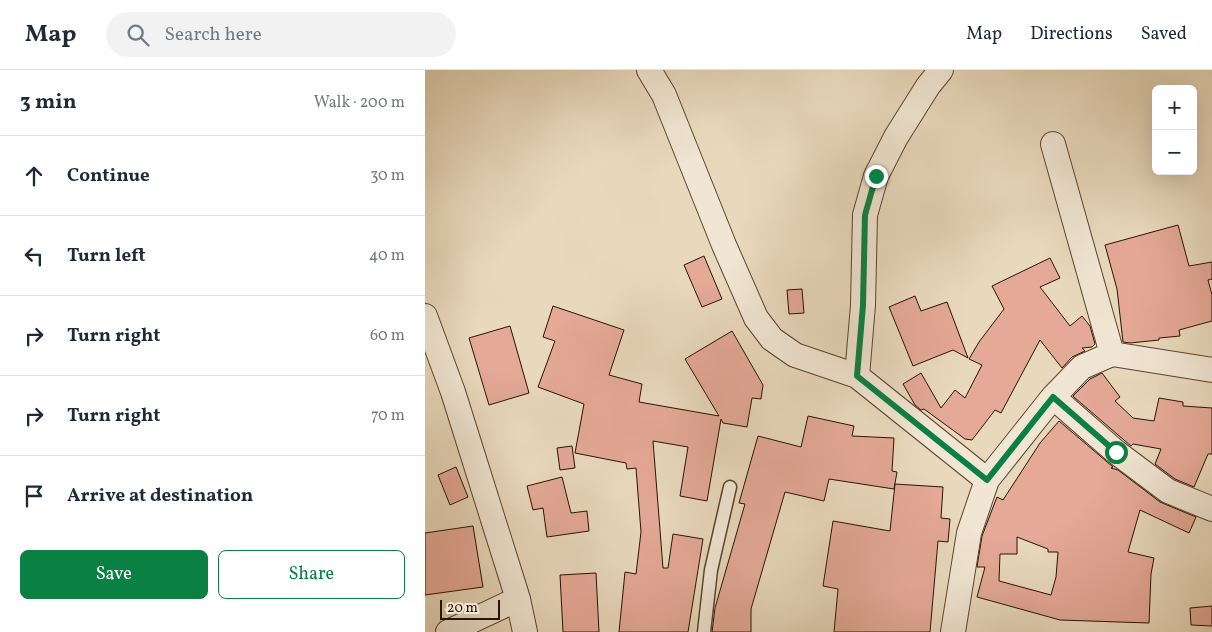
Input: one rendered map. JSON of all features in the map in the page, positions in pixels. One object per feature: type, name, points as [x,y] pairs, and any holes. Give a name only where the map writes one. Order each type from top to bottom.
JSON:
[{"type":"street","points":[[649,70],[665,95],[724,245],[756,318],[772,339],[795,355],[857,376],[987,480]]},
{"type":"street","points":[[857,376],[863,305],[865,215],[876,176],[896,137],[928,86],[941,70]]},
{"type":"street","points":[[1053,144],[1112,354]]},
{"type":"street","points":[[425,316],[453,392],[518,598],[525,632]]},
{"type":"street","points":[[953,632],[969,533],[987,480],[1053,397],[1082,366],[1112,354],[1212,370]]},
{"type":"street","points":[[1053,397],[1116,452],[1169,491],[1212,509]]},
{"type":"street","points":[[448,632],[518,598]]},
{"type":"lane","points":[[704,632],[711,570],[730,488]]},
{"type":"building","points":[[1178,225],[1189,266],[1212,262],[1212,279],[1208,280],[1212,295],[1212,321],[1179,330],[1180,336],[1159,338],[1159,340],[1123,342],[1117,289],[1105,245]]},
{"type":"building","points":[[704,256],[722,299],[702,307],[684,265]]},
{"type":"building","points":[[1050,258],[1060,278],[1040,287],[1070,326],[1082,316],[1090,326],[1095,344],[1092,347],[1082,348],[1085,351],[1072,357],[1062,368],[1040,340],[1001,413],[995,410],[972,440],[965,439],[924,409],[921,410],[915,405],[903,384],[921,373],[941,408],[955,390],[965,398],[982,365],[969,359],[979,342],[1004,309],[992,286]]},
{"type":"building","points":[[802,289],[804,313],[789,314],[787,290]]},
{"type":"building","points":[[915,296],[921,311],[947,302],[968,358],[953,350],[913,366],[889,307]]},
{"type":"building","points":[[553,306],[624,330],[609,375],[642,384],[639,402],[719,416],[685,359],[732,331],[763,385],[761,399],[752,398],[747,427],[723,423],[721,419],[707,501],[680,496],[688,447],[653,441],[663,568],[668,568],[673,534],[703,539],[688,632],[619,632],[625,572],[636,574],[641,532],[636,468],[627,469],[626,463],[575,453],[584,404],[538,387],[555,341],[543,337]]},
{"type":"building","points":[[510,326],[529,393],[489,405],[469,338]]},
{"type":"building","points":[[1102,373],[1120,397],[1115,401],[1133,418],[1154,421],[1159,398],[1183,402],[1183,406],[1212,408],[1212,454],[1208,454],[1194,487],[1175,479],[1155,464],[1161,449],[1133,444],[1131,446],[1073,396],[1090,379]]},
{"type":"building","points":[[808,416],[854,426],[852,436],[894,438],[892,471],[897,472],[894,489],[829,479],[824,501],[785,492],[751,609],[751,632],[712,632],[715,608],[745,504],[739,503],[758,436],[801,447]]},
{"type":"building","points":[[1059,421],[1113,467],[1111,468],[1118,470],[1160,502],[1196,517],[1189,533],[1140,510],[1128,552],[1154,558],[1151,574],[1149,623],[1060,620],[977,597],[985,567],[977,567],[982,536],[997,497],[1003,500],[1040,443]],"holes":[[[1017,537],[1048,549],[1048,552],[1058,552],[1056,577],[1051,595],[999,581],[1000,554],[1017,554]]]},
{"type":"building","points":[[572,446],[575,468],[560,470],[557,448]]},
{"type":"building","points":[[456,467],[468,497],[450,505],[438,475]]},
{"type":"building","points":[[562,477],[571,513],[587,511],[589,531],[547,537],[543,508],[533,510],[527,486]]},
{"type":"building","points":[[895,484],[943,487],[941,518],[950,519],[948,542],[938,541],[930,632],[834,632],[838,589],[823,586],[833,521],[890,531]]},
{"type":"building","points":[[473,526],[483,587],[425,595],[425,533]]},
{"type":"building","points":[[596,573],[599,632],[563,632],[560,575]]},
{"type":"building","points":[[1212,606],[1212,626],[1191,625],[1190,608]]},
{"type":"route","points":[[876,176],[865,215],[863,305],[857,376],[987,480],[1053,397],[1116,452]]}]
